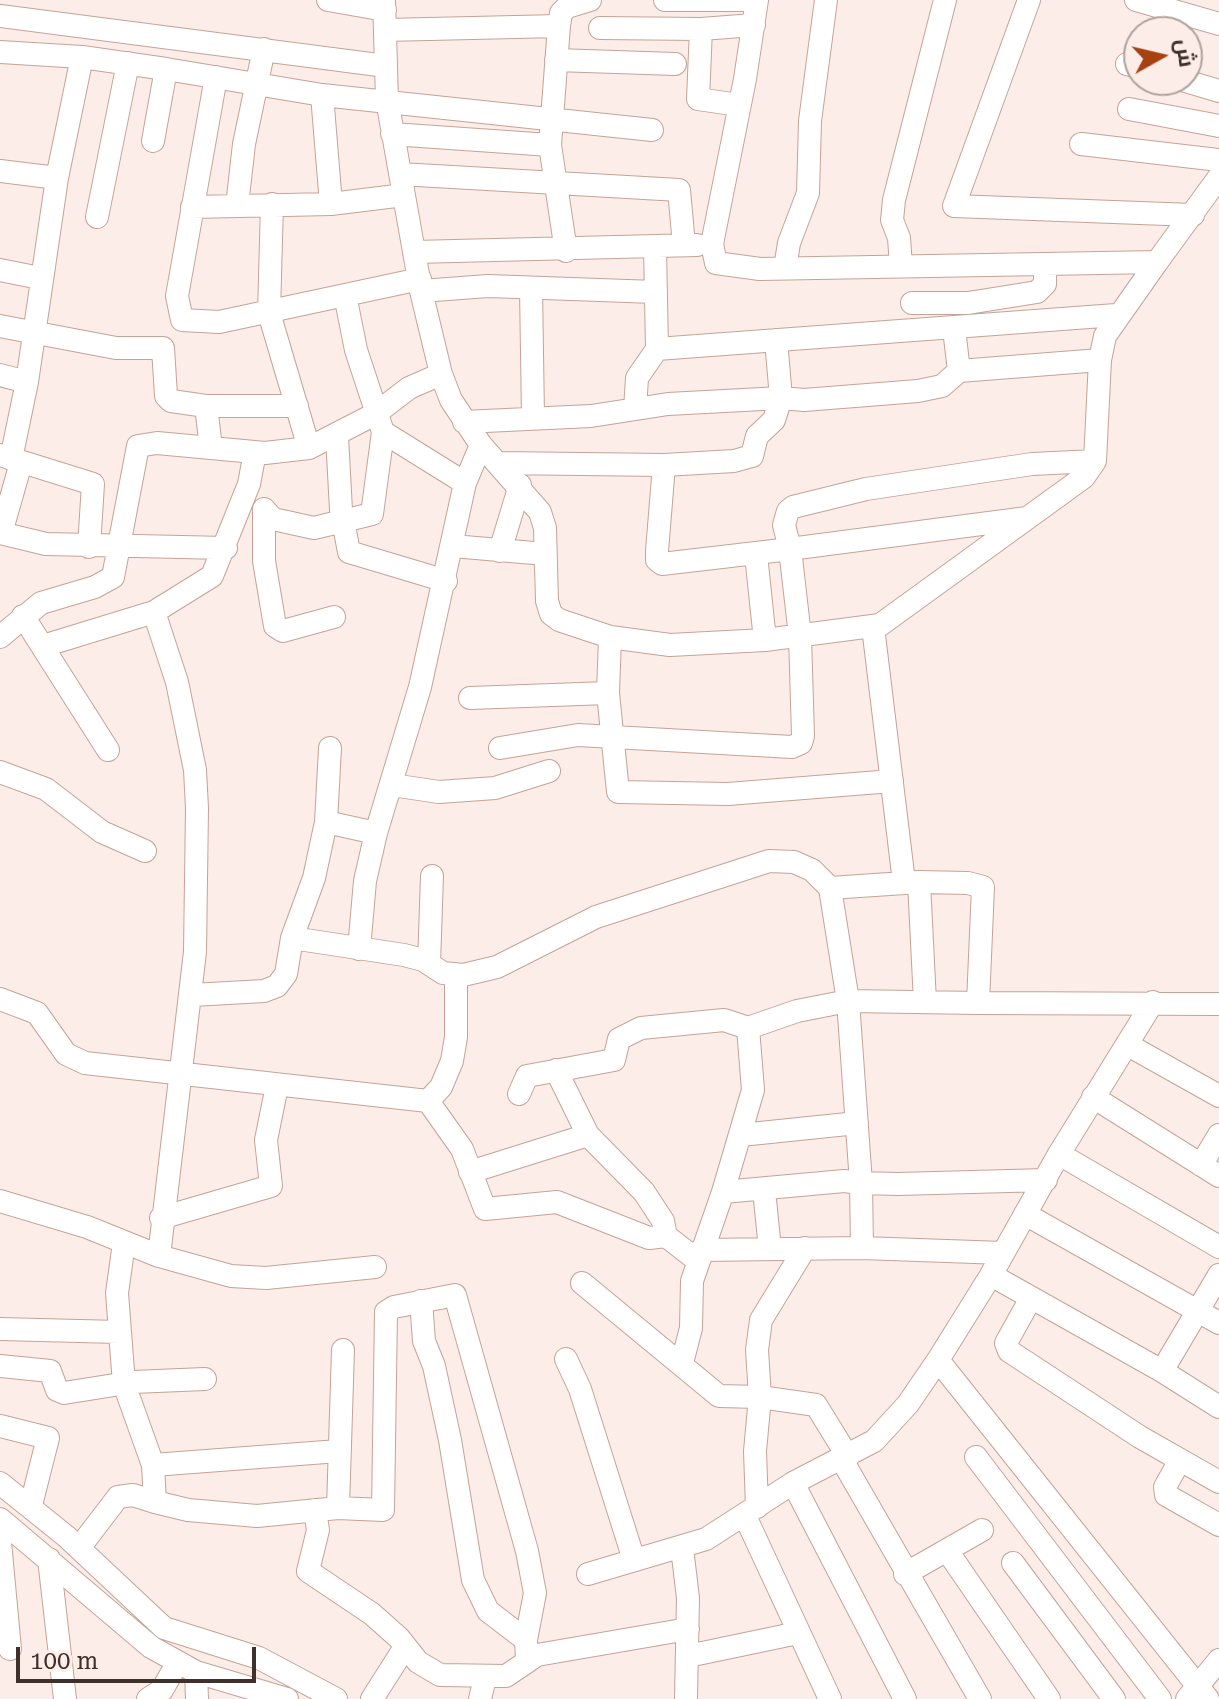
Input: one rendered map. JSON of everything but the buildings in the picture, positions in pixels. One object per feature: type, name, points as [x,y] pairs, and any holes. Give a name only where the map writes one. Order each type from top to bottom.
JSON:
[{"type":"street","points":[[328,0],[385,13],[559,26]]},
{"type":"street","points":[[566,251],[550,145],[559,26],[561,13],[567,7],[590,0]]},
{"type":"street","points":[[665,0],[757,0],[712,244],[713,258],[722,266],[1045,266],[1157,262]]},
{"type":"street","points":[[785,268],[789,243],[808,193],[810,121],[826,0]]},
{"type":"street","points":[[909,333],[912,303],[909,266],[892,220],[894,200],[945,0]]},
{"type":"street","points":[[1029,0],[954,206],[1193,215]]},
{"type":"street","points":[[1136,0],[1219,24]]},
{"type":"street","points":[[385,13],[387,100],[392,134],[420,285],[441,374],[464,422],[481,445],[520,485],[543,519],[551,614],[570,625],[610,637],[670,645],[765,640],[873,627],[891,621],[1084,477],[1095,461],[1100,360],[1105,336],[1116,315],[1219,177]]},
{"type":"street","points":[[0,16],[386,66]]},
{"type":"street","points":[[600,28],[701,29],[754,25]]},
{"type":"street","points":[[701,29],[698,99],[739,105]]},
{"type":"street","points":[[237,206],[255,86],[264,49]]},
{"type":"street","points":[[0,52],[82,57],[322,95],[652,130]]},
{"type":"street","points":[[82,57],[57,178],[27,382],[0,533],[46,544],[89,547],[226,548]]},
{"type":"street","points":[[556,60],[675,64]]},
{"type":"street","points":[[97,217],[128,63]]},
{"type":"street","points":[[153,141],[166,69]]},
{"type":"street","points":[[216,77],[177,296],[182,320],[219,322],[345,295],[420,285],[655,292]]},
{"type":"street","points":[[322,95],[331,204]]},
{"type":"street","points":[[1129,109],[1219,126]]},
{"type":"street","points":[[392,134],[550,145]]},
{"type":"street","points":[[1081,144],[1219,160]]},
{"type":"street","points":[[0,171],[57,178]]},
{"type":"street","points":[[192,207],[331,204],[402,185],[554,183],[679,190],[684,245]]},
{"type":"street","points":[[272,204],[269,313],[309,448]]},
{"type":"street","points":[[414,252],[566,251],[712,244]]},
{"type":"street","points":[[635,409],[637,378],[657,349],[655,247]]},
{"type":"street","points":[[912,303],[968,303],[1037,292],[1045,284],[1045,266]]},
{"type":"street","points":[[0,270],[40,278]]},
{"type":"street","points":[[531,288],[533,417]]},
{"type":"street","points":[[249,484],[273,519],[286,524],[314,528],[372,514],[379,423],[356,350],[345,295]]},
{"type":"street","points":[[657,349],[909,333],[1116,315]]},
{"type":"street","points":[[0,326],[116,348],[163,348],[166,399],[206,406],[297,406]]},
{"type":"street","points":[[954,329],[959,371]]},
{"type":"street","points":[[498,463],[664,465],[734,461],[752,456],[757,436],[774,420],[781,398],[776,340]]},
{"type":"street","points":[[464,422],[591,416],[635,409],[918,391],[942,386],[959,371],[1100,360]]},
{"type":"street","points":[[0,637],[14,616],[57,595],[110,580],[114,575],[138,446],[157,443],[287,453],[309,448],[379,423],[409,388],[441,374]]},
{"type":"street","points":[[0,375],[27,382]]},
{"type":"street","points":[[206,406],[211,448]]},
{"type":"street","points":[[379,423],[465,483]]},
{"type":"street","points":[[337,436],[343,522],[350,554],[446,581]]},
{"type":"street","points":[[359,949],[365,881],[376,833],[392,785],[446,581],[465,483],[481,445]]},
{"type":"street","points":[[43,646],[154,612],[212,576],[226,548],[249,484],[255,452]]},
{"type":"street","points":[[11,459],[93,484],[89,547]]},
{"type":"street","points":[[500,748],[563,735],[797,746],[803,736],[800,636],[790,549],[784,525],[788,511],[793,507],[913,481],[1032,464],[1095,461]]},
{"type":"street","points":[[664,465],[659,562],[676,564],[756,555],[1027,518]]},
{"type":"street","points":[[500,551],[520,485]]},
{"type":"street","points":[[264,509],[266,588],[275,626],[283,631],[334,617]]},
{"type":"street","points":[[453,546],[545,554]]},
{"type":"street","points":[[756,555],[765,640]]},
{"type":"street","points":[[154,612],[177,682],[195,770],[197,917],[192,995],[161,1218],[159,1256]]},
{"type":"street","points":[[14,616],[43,646],[108,750]]},
{"type":"street","points":[[873,627],[892,781],[911,882],[925,1002]]},
{"type":"street","points":[[610,637],[608,693],[614,778],[620,793],[728,794],[892,781]]},
{"type":"street","points":[[470,698],[608,693]]},
{"type":"street","points":[[192,995],[264,991],[277,986],[286,974],[292,938],[314,878],[326,822],[330,748]]},
{"type":"street","points":[[392,785],[439,792],[495,788],[549,771]]},
{"type":"street","points":[[0,772],[46,789],[102,832],[145,851]]},
{"type":"street","points":[[326,822],[376,833]]},
{"type":"street","points":[[292,938],[404,955],[443,973],[456,975],[488,970],[596,917],[769,861],[794,862],[812,870],[830,888],[848,1001],[861,1183],[862,1248]]},
{"type":"street","points":[[429,964],[432,876]]},
{"type":"street","points":[[830,888],[911,882],[968,883],[983,887],[978,1003]]},
{"type":"street","points":[[428,1101],[441,1087],[452,1061],[456,1037],[456,975]]},
{"type":"street","points":[[0,999],[37,1013],[53,1040],[71,1059],[277,1086],[428,1101],[456,1139],[485,1209],[557,1202],[649,1238],[666,1236],[699,1255],[805,1248],[1003,1253]]},
{"type":"street","points":[[519,1094],[527,1076],[614,1060],[619,1039],[641,1028],[724,1020],[748,1028],[797,1011],[848,1001],[1219,1004]]},
{"type":"street","points":[[588,1574],[682,1548],[751,1512],[793,1483],[845,1459],[884,1430],[908,1404],[938,1360],[991,1275],[1093,1097],[1153,1002]]},
{"type":"street","points":[[682,1363],[691,1328],[689,1294],[699,1255],[741,1135],[754,1082],[748,1028]]},
{"type":"street","points":[[1128,1045],[1219,1096]]},
{"type":"street","points":[[556,1070],[568,1088],[588,1135],[644,1192],[663,1221],[666,1236]]},
{"type":"street","points":[[161,1218],[271,1186],[266,1140],[277,1086]]},
{"type":"street","points":[[1093,1097],[1210,1170],[1219,1135]]},
{"type":"street","points":[[741,1135],[857,1123]]},
{"type":"street","points":[[470,1172],[588,1135]]},
{"type":"street","points":[[1059,1154],[1219,1247]]},
{"type":"street","points":[[723,1192],[861,1183],[1046,1180]]},
{"type":"street","points":[[764,1190],[770,1249]]},
{"type":"street","points":[[0,1201],[61,1218],[159,1256],[243,1278],[375,1267]]},
{"type":"street","points":[[1025,1214],[1219,1323]]},
{"type":"street","points":[[124,1243],[117,1293],[124,1384],[153,1465],[155,1502]]},
{"type":"street","points":[[805,1248],[761,1320],[757,1350],[760,1397],[751,1512],[798,1633],[830,1699]]},
{"type":"street","points":[[991,1275],[1162,1371],[1219,1407]]},
{"type":"street","points":[[1162,1371],[1219,1275]]},
{"type":"street","points":[[582,1283],[719,1396],[760,1397],[816,1405],[827,1418],[905,1574],[980,1699]]},
{"type":"street","points":[[79,1548],[120,1496],[133,1495],[188,1510],[257,1516],[315,1510],[338,1508],[383,1510],[385,1316],[388,1309],[455,1295],[527,1551],[535,1593],[526,1650],[506,1676],[482,1688],[429,1671],[372,1614],[308,1571],[318,1530],[315,1510]]},
{"type":"street","points":[[1031,1298],[1006,1343],[1009,1351],[1061,1388],[1219,1482]]},
{"type":"street","points":[[421,1301],[424,1341],[434,1366],[447,1426],[473,1580],[488,1611],[526,1650]]},
{"type":"street","points":[[0,1329],[119,1332]]},
{"type":"street","points":[[338,1508],[343,1350]]},
{"type":"street","points":[[566,1359],[580,1389],[634,1560]]},
{"type":"street","points":[[938,1360],[1198,1695],[1219,1660]]},
{"type":"street","points":[[0,1366],[50,1371],[57,1390],[64,1393],[124,1384],[205,1379]]},
{"type":"street","points":[[0,1426],[48,1438],[31,1505]]},
{"type":"street","points":[[153,1465],[339,1451]]},
{"type":"street","points":[[976,1457],[1160,1699]]},
{"type":"street","points":[[1180,1460],[1165,1487],[1166,1495],[1219,1525]]},
{"type":"street","points":[[0,1483],[31,1505],[164,1628],[259,1658],[336,1699]]},
{"type":"street","points":[[793,1483],[905,1699]]},
{"type":"street","points":[[1,1530],[49,1559],[151,1647],[187,1667],[287,1699]]},
{"type":"street","points":[[1,1530],[10,1649]]},
{"type":"street","points":[[905,1574],[982,1530]]},
{"type":"street","points":[[682,1548],[688,1629],[686,1699]]},
{"type":"street","points":[[948,1552],[1049,1699]]},
{"type":"street","points":[[49,1559],[65,1699]]},
{"type":"street","points":[[1013,1563],[1114,1699]]},
{"type":"street","points":[[526,1650],[688,1629]]},
{"type":"street","points":[[688,1656],[798,1633]]},
{"type":"street","points":[[372,1699],[405,1647]]},
{"type":"street","points":[[148,1699],[187,1667]]},
{"type":"street","points":[[187,1667],[197,1699]]}]
